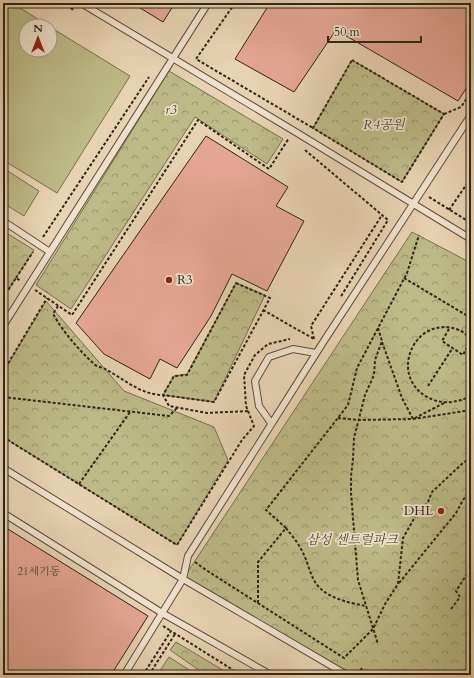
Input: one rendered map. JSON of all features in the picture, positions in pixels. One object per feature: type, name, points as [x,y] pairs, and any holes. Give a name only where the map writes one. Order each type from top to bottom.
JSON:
[{"type":"lane","points":[[81,3],[471,239]]},
{"type":"lane","points":[[3,326],[208,3]]},
{"type":"lane","points":[[124,675],[183,579],[188,556],[316,353],[471,115]]},
{"type":"lane","points":[[3,221],[50,252]]},
{"type":"lane","points":[[271,424],[259,406],[255,381],[269,357],[293,349],[316,353]]},
{"type":"lane","points":[[3,468],[183,579],[347,675]]},
{"type":"lane","points":[[3,513],[162,613],[271,675]]},
{"type":"path","points":[[62,3],[75,11]]},
{"type":"path","points":[[235,3],[196,59],[402,182],[444,114],[461,107],[471,92]]},
{"type":"path","points":[[313,128],[352,60],[444,114]]},
{"type":"path","points":[[40,241],[152,73]]},
{"type":"path","points":[[16,278],[72,315],[198,120],[269,168],[290,137]]},
{"type":"path","points":[[302,146],[388,220],[339,300]]},
{"type":"path","points":[[448,210],[471,178]]},
{"type":"path","points":[[421,192],[471,223]]},
{"type":"path","points":[[314,339],[311,326],[382,215]]},
{"type":"path","points":[[366,606],[337,598],[318,587],[297,542],[286,528],[266,510],[348,405],[357,368],[404,278],[419,235]]},
{"type":"path","points":[[3,298],[36,248]]},
{"type":"path","points":[[404,278],[471,318]]},
{"type":"path","points":[[58,306],[53,314],[63,331],[95,365],[104,368],[144,392],[163,396],[214,402],[270,298],[236,283],[187,375],[174,376],[163,396]]},
{"type":"path","points":[[3,372],[47,298]]},
{"type":"path","points":[[263,310],[322,344]]},
{"type":"path","points":[[444,403],[428,398],[423,394],[411,381],[408,368],[409,356],[416,342],[431,329],[440,327],[450,328],[459,330],[471,340],[463,356],[442,341],[450,328]]},
{"type":"path","points":[[378,328],[402,398],[413,419]]},
{"type":"path","points":[[311,340],[314,339],[318,332]]},
{"type":"path","points":[[3,437],[178,544],[242,440],[254,426],[246,406],[244,375],[254,356],[268,344],[289,339],[294,340]]},
{"type":"path","points":[[378,644],[358,580],[351,476],[354,438],[358,420],[365,395],[374,375],[376,360],[382,341]]},
{"type":"path","points":[[428,386],[452,349]]},
{"type":"path","points":[[163,396],[169,406],[178,408],[207,413],[248,411]]},
{"type":"path","points":[[413,419],[444,403],[457,401],[471,396]]},
{"type":"path","points":[[3,397],[169,416],[178,408]]},
{"type":"path","points":[[338,418],[358,420],[413,419],[471,410]]},
{"type":"path","points":[[79,484],[130,412]]},
{"type":"path","points":[[398,584],[403,538],[415,516],[428,502],[432,492],[464,462],[471,459]]},
{"type":"path","points":[[188,556],[206,570],[344,658],[373,629],[385,604],[398,584],[456,513],[463,500],[471,490]]},
{"type":"path","points":[[258,603],[258,562],[286,528]]},
{"type":"path","points":[[451,609],[460,597],[456,591],[471,568]]},
{"type":"path","points":[[143,675],[171,631],[241,675]]},
{"type":"path","points":[[149,675],[175,634]]},
{"type":"path","points":[[358,675],[362,668]]},
{"type":"green space","points":[[3,3],[12,3],[36,18],[18,18],[18,58],[58,58],[58,32],[130,76],[57,193],[3,160]]},
{"type":"green space","name":"R4공원","points":[[352,60],[444,114],[402,182],[313,128]]},
{"type":"green space","name":"r3","points":[[169,71],[283,139],[267,164],[195,117],[71,309],[36,285]]},
{"type":"green space","points":[[3,168],[39,191],[24,216],[3,203]]},
{"type":"green space","name":"삼성 센트럴파크","points":[[412,232],[471,263],[471,660],[461,675],[347,675],[183,579]]},
{"type":"green space","points":[[8,234],[34,250],[3,298],[3,242]]},
{"type":"green space","name":"r3","points":[[236,283],[265,295],[214,402],[163,395],[174,376],[187,374]]},
{"type":"green space","points":[[46,301],[124,391],[214,427],[228,460],[177,545],[3,437],[3,373]]},
{"type":"green space","points":[[176,642],[231,675],[206,675],[170,650]]},
{"type":"green space","points":[[169,657],[197,675],[157,675]]},
{"type":"building","points":[[132,3],[175,3],[163,22]]},
{"type":"building","points":[[270,3],[471,3],[471,81],[458,101],[336,30],[294,92],[235,59]]},
{"type":"building","points":[[206,136],[288,187],[276,206],[304,221],[267,291],[232,274],[211,316],[177,368],[160,359],[150,379],[104,354],[76,323]]},
{"type":"building","points":[[3,526],[148,616],[111,675],[3,675]]},
{"type":"place","name":"R3","points":[[169,280]]},
{"type":"place","name":"DHL","points":[[441,511]]}]
